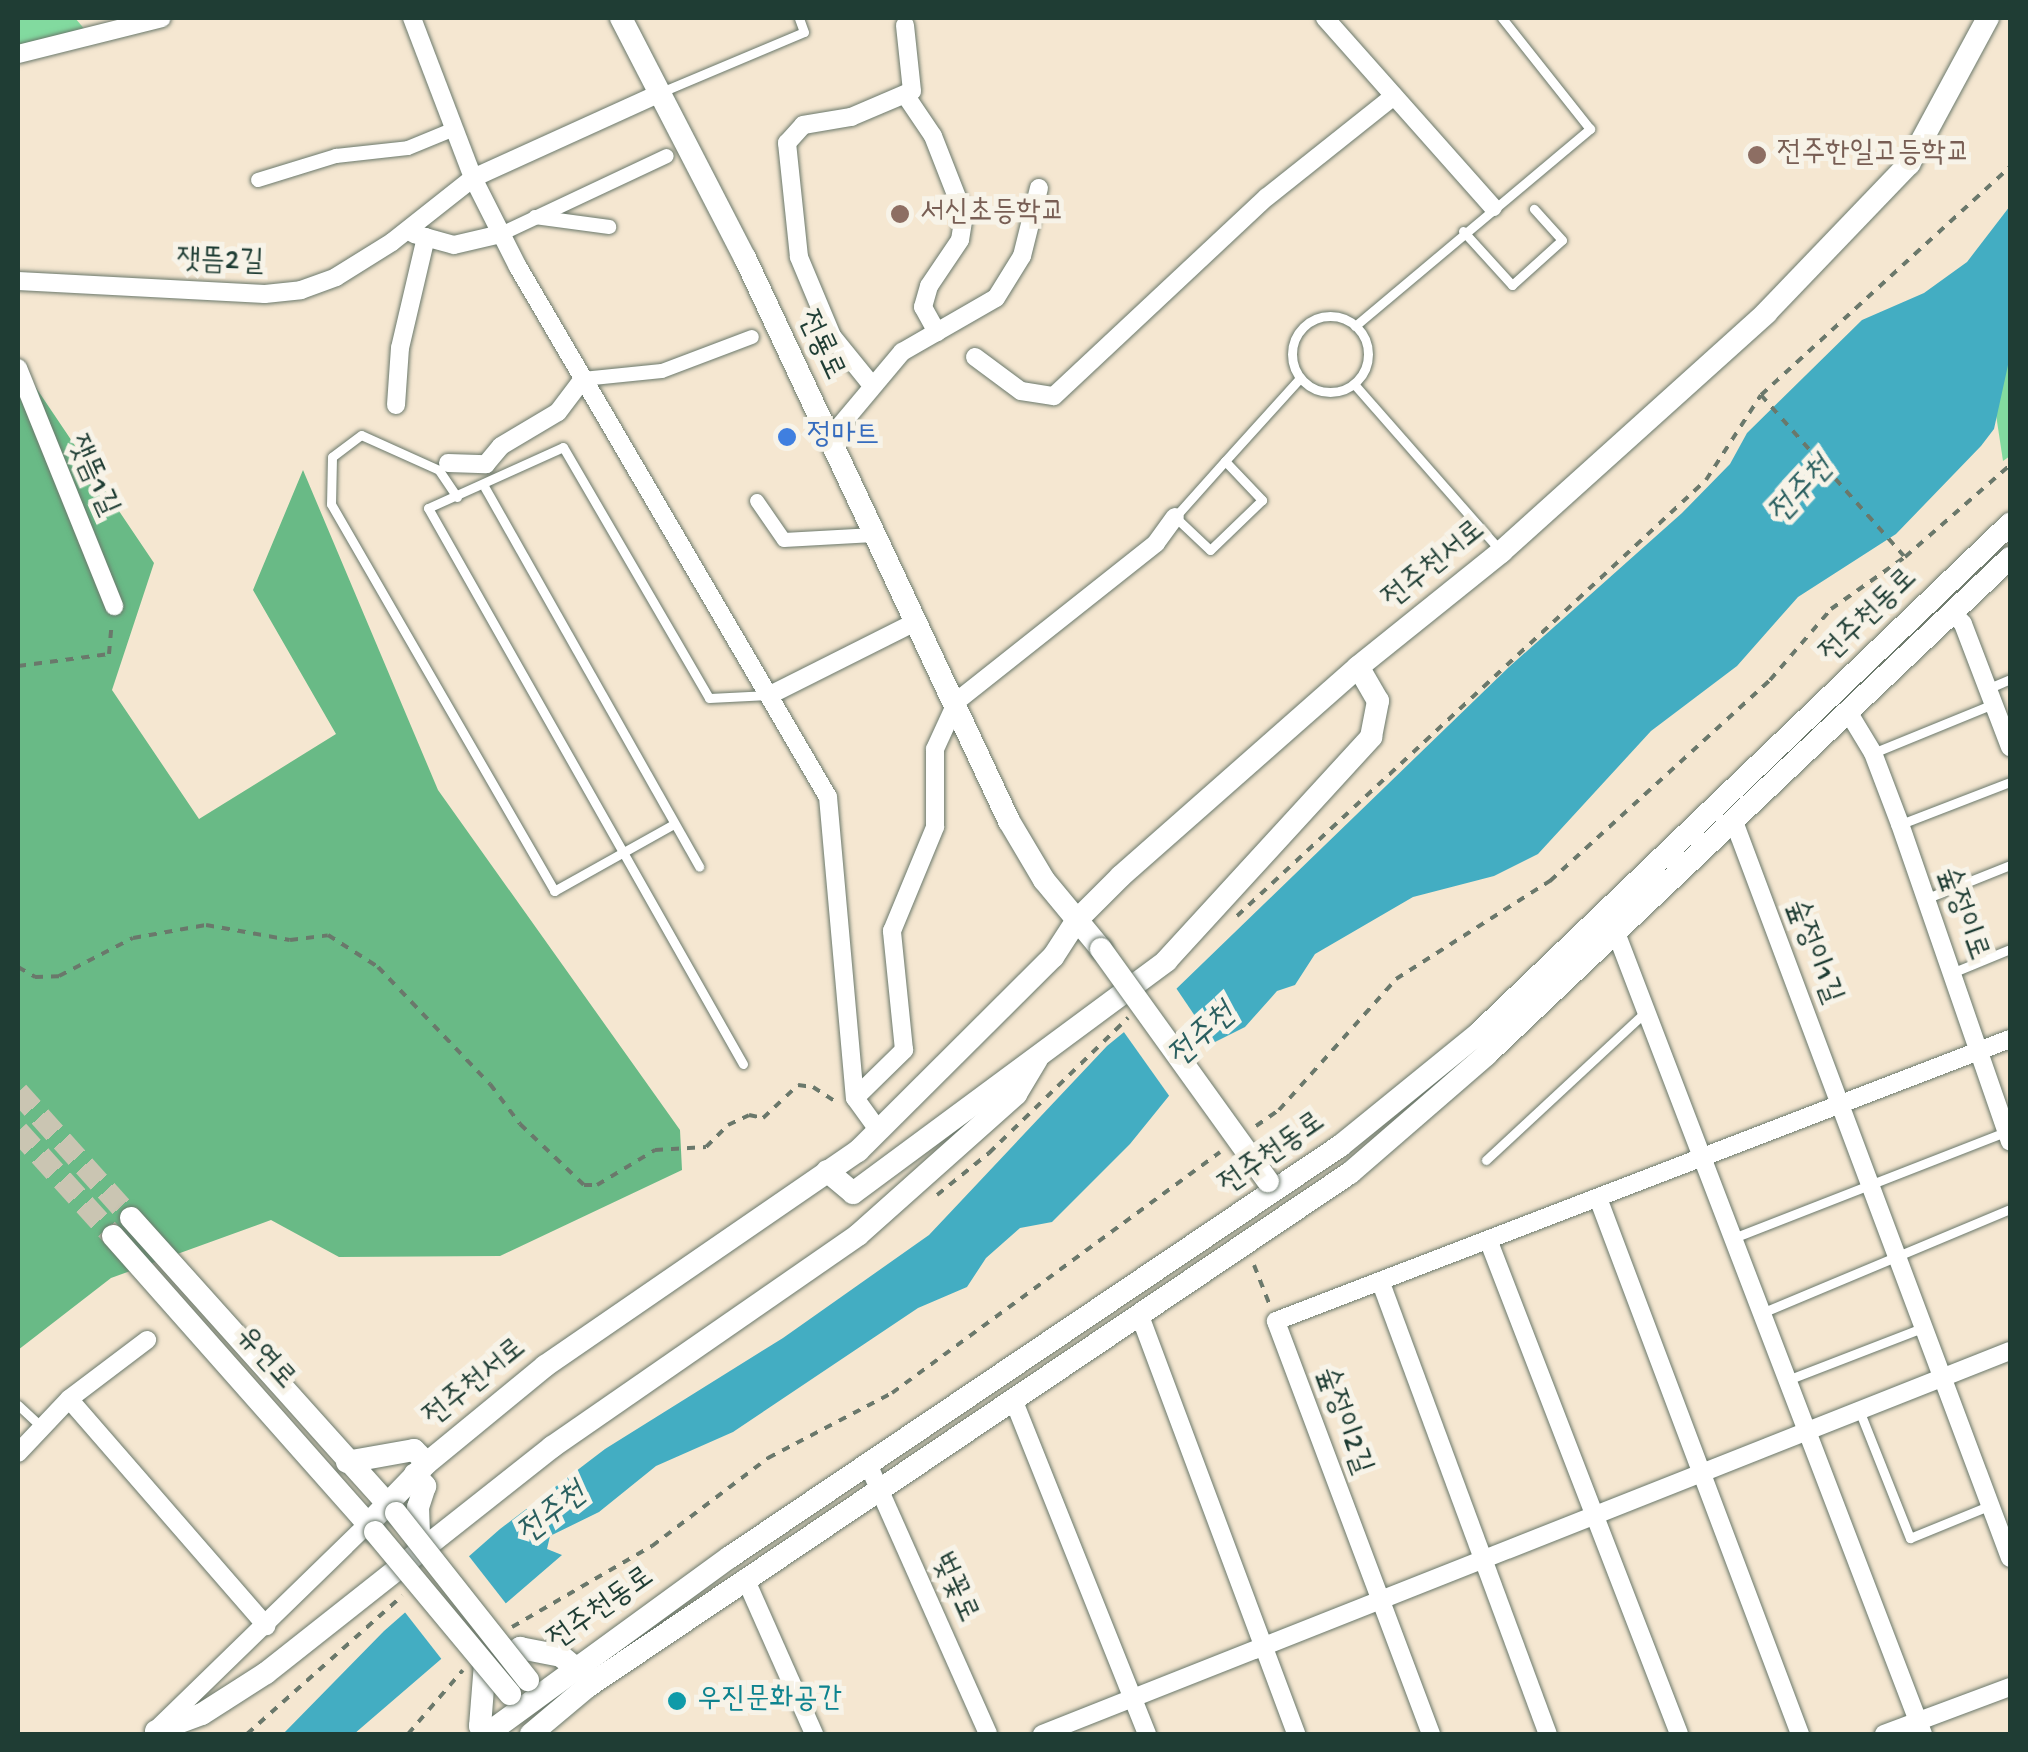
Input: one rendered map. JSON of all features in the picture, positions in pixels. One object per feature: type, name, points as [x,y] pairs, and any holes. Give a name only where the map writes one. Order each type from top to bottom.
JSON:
[{"type":"street","points":[[18,54],[162,18]]},
{"type":"street","points":[[412,18],[473,178],[501,234],[828,797],[850,1102],[877,1128]]},
{"type":"street","name":"전룡로","points":[[621,18],[745,258],[915,622],[958,701],[1009,821],[1291,1213]]},
{"type":"street","points":[[1325,18],[1493,207]]},
{"type":"street","name":"전주천서로","points":[[154,1733],[372,1528],[422,1474],[544,1366],[826,1171],[877,1128],[1053,957],[1077,920],[1358,668],[1502,552],[1852,231],[1909,164],[1988,18]]},
{"type":"street","points":[[905,26],[913,71],[906,96],[933,136],[964,215],[960,240],[929,286],[923,307],[937,332]]},
{"type":"street","name":"잿뜸2길","points":[[18,281],[265,294],[301,290],[336,278],[406,232],[473,178],[658,94]]},
{"type":"street","points":[[870,383],[832,336],[799,257],[786,143],[804,125],[851,118],[906,96]]},
{"type":"street","points":[[975,358],[1021,390],[1054,396],[1267,197],[1394,96]]},
{"type":"street","points":[[258,180],[336,156],[408,148],[454,128]]},
{"type":"street","points":[[406,232],[454,245],[501,234],[667,156]]},
{"type":"street","points":[[829,439],[870,383],[937,332],[996,298],[1022,256],[1039,188]]},
{"type":"street","points":[[534,216],[608,227]]},
{"type":"street","points":[[396,406],[400,348],[426,237]]},
{"type":"street","name":"전룡로","points":[[583,379],[662,371],[752,337]]},
{"type":"street","name":"잿뜸1길","points":[[18,368],[114,606]]},
{"type":"street","points":[[448,463],[486,464],[501,446],[558,412],[583,379]]},
{"type":"street","points":[[757,501],[784,540],[874,534]]},
{"type":"street","points":[[850,1102],[904,1050],[892,931],[935,827],[935,749],[958,701],[1156,543],[1175,516]]},
{"type":"street","name":"전주천동로","points":[[485,1725],[567,1661],[868,1464],[1272,1186],[1480,1033],[2010,524]]},
{"type":"street","name":"전주천동로","points":[[531,1734],[556,1725],[745,1578],[1350,1172],[1472,1068],[2010,558]]},
{"type":"street","points":[[1952,612],[1963,624],[2010,747]]},
{"type":"street","points":[[770,695],[915,622]]},
{"type":"street","points":[[826,1171],[853,1193],[1166,961],[1354,762],[1371,737],[1378,701],[1358,668]]},
{"type":"street","name":"숲정이로","points":[[1848,710],[1873,753],[1900,824],[2009,1134]]},
{"type":"street","name":"숲정이1길","points":[[1733,819],[1840,1104],[1878,1192]]},
{"type":"street","points":[[1615,930],[1746,1261],[1921,1728]]},
{"type":"street","points":[[1276,1321],[1490,1242],[2010,1038]]},
{"type":"street","points":[[154,1733],[202,1714],[266,1673],[552,1447],[858,1235],[1016,1094],[1037,1059]]},
{"type":"street","points":[[1878,1192],[2010,1558]]},
{"type":"street","points":[[1598,1198],[1800,1734]]},
{"type":"street","name":"유연로","points":[[131,1218],[391,1507],[509,1656],[523,1694]]},
{"type":"street","name":"유연로","points":[[113,1236],[372,1528],[485,1664],[523,1694]]},
{"type":"street","points":[[1490,1242],[1526,1324],[1679,1734]]},
{"type":"street","points":[[1381,1283],[1546,1730]]},
{"type":"street","points":[[1140,1316],[1296,1734]]},
{"type":"street","name":"숲정이2길","points":[[1276,1321],[1431,1734]]},
{"type":"street","points":[[18,1454],[69,1399],[146,1340]]},
{"type":"street","points":[[1042,1734],[1262,1642],[2010,1351]]},
{"type":"street","points":[[69,1399],[266,1626]]},
{"type":"street","points":[[1013,1399],[1146,1734]]},
{"type":"street","points":[[347,1462],[414,1450],[422,1474],[419,1542]]},
{"type":"street","name":"벚꽃로","points":[[868,1464],[988,1734]]},
{"type":"street","points":[[745,1578],[814,1734]]},
{"type":"street","points":[[509,1656],[520,1648],[567,1661]]},
{"type":"street","points":[[485,1664],[480,1667],[485,1725]]},
{"type":"street","points":[[1884,1734],[1921,1728],[2010,1687]]},
{"type":"street","points":[[523,1694],[556,1725]]},
{"type":"street","points":[[523,1694],[531,1734]]},
{"type":"lane","points":[[658,94],[804,32],[799,18]]},
{"type":"lane","points":[[1355,326],[1463,231],[1590,129],[1502,18]]},
{"type":"lane","points":[[1463,231],[1512,285],[1562,240],[1534,209]]},
{"type":"lane","points":[[1331,316],[1355,326],[1368,348],[1354,384],[1332,392],[1300,378],[1292,356],[1306,324],[1331,316]]},
{"type":"lane","points":[[1225,461],[1262,500],[1210,550],[1175,516],[1300,378]]},
{"type":"lane","points":[[1354,384],[1502,552]]},
{"type":"lane","points":[[457,497],[440,470],[361,435],[332,457],[331,504],[554,891],[674,824]]},
{"type":"lane","points":[[742,1064],[428,508],[484,488],[562,447],[709,698],[770,695]]},
{"type":"lane","points":[[484,488],[698,867]]},
{"type":"lane","points":[[1873,753],[1990,696],[2010,679]]},
{"type":"lane","points":[[1900,824],[2010,782]]},
{"type":"lane","points":[[1925,899],[2010,865]]},
{"type":"lane","points":[[1954,972],[2010,948]]},
{"type":"lane","points":[[1486,1160],[1646,1012]]},
{"type":"lane","points":[[1736,1237],[1878,1192],[2009,1134]]},
{"type":"lane","points":[[1764,1312],[2010,1209]]},
{"type":"lane","points":[[1790,1379],[1927,1326]]},
{"type":"lane","points":[[18,1405],[42,1427]]},
{"type":"lane","points":[[1858,1410],[1910,1538],[1992,1506]]},
{"type":"path","points":[[1762,395],[1906,558]]},
{"type":"path","points":[[18,666],[109,654],[114,606]]},
{"type":"path","points":[[18,967],[35,977],[59,976],[134,938],[206,925],[290,940],[328,935],[378,968],[490,1084],[520,1124],[584,1185],[597,1186],[655,1150],[706,1147],[728,1125],[748,1116],[763,1118],[798,1085],[850,1102]]},
{"type":"path","points":[[1253,1262],[1276,1321]]},
{"type":"green space","points":[[18,18],[75,18],[87,32],[18,48]]},
{"type":"green space","points":[[2010,356],[2010,456],[2003,461],[1995,408]]},
{"type":"green space","points":[[18,361],[154,563],[112,690],[199,819],[336,734],[253,590],[303,470],[438,790],[680,1130],[682,1170],[500,1256],[339,1257],[271,1220],[111,1278],[18,1350]]},
{"type":"water","name":"전주천","points":[[2010,206],[2010,356],[1994,429],[1896,534],[1798,597],[1737,666],[1651,731],[1538,854],[1494,876],[1413,897],[1315,954],[1295,985],[1277,991],[1245,1027],[1211,1044],[1130,1144],[1052,1222],[1020,1228],[986,1258],[967,1287],[918,1308],[733,1432],[656,1466],[599,1512],[550,1536],[547,1549],[562,1555],[354,1734],[283,1734],[384,1631],[500,1529],[605,1449],[783,1338],[929,1235],[1107,1046],[1173,992],[1509,667],[1682,513],[1730,464],[1747,433],[1862,320],[1924,293],[1967,262]]},
{"type":"pier","points":[[1174,985],[1216,1047],[1170,1097],[1121,1028]]},
{"type":"pier","points":[[468,1555],[509,1607],[442,1659],[401,1607]]},
{"type":"tunnel","points":[[18,1092],[131,1218]]},
{"type":"tunnel","points":[[18,1131],[113,1236]]},
{"type":"place","name":"전주한일고등학교","points":[[1757,155]]},
{"type":"place","name":"서신초등학교","points":[[900,214]]},
{"type":"place","name":"정마트","points":[[787,437]]},
{"type":"place","name":"우진문화공간","points":[[677,1701]]}]
